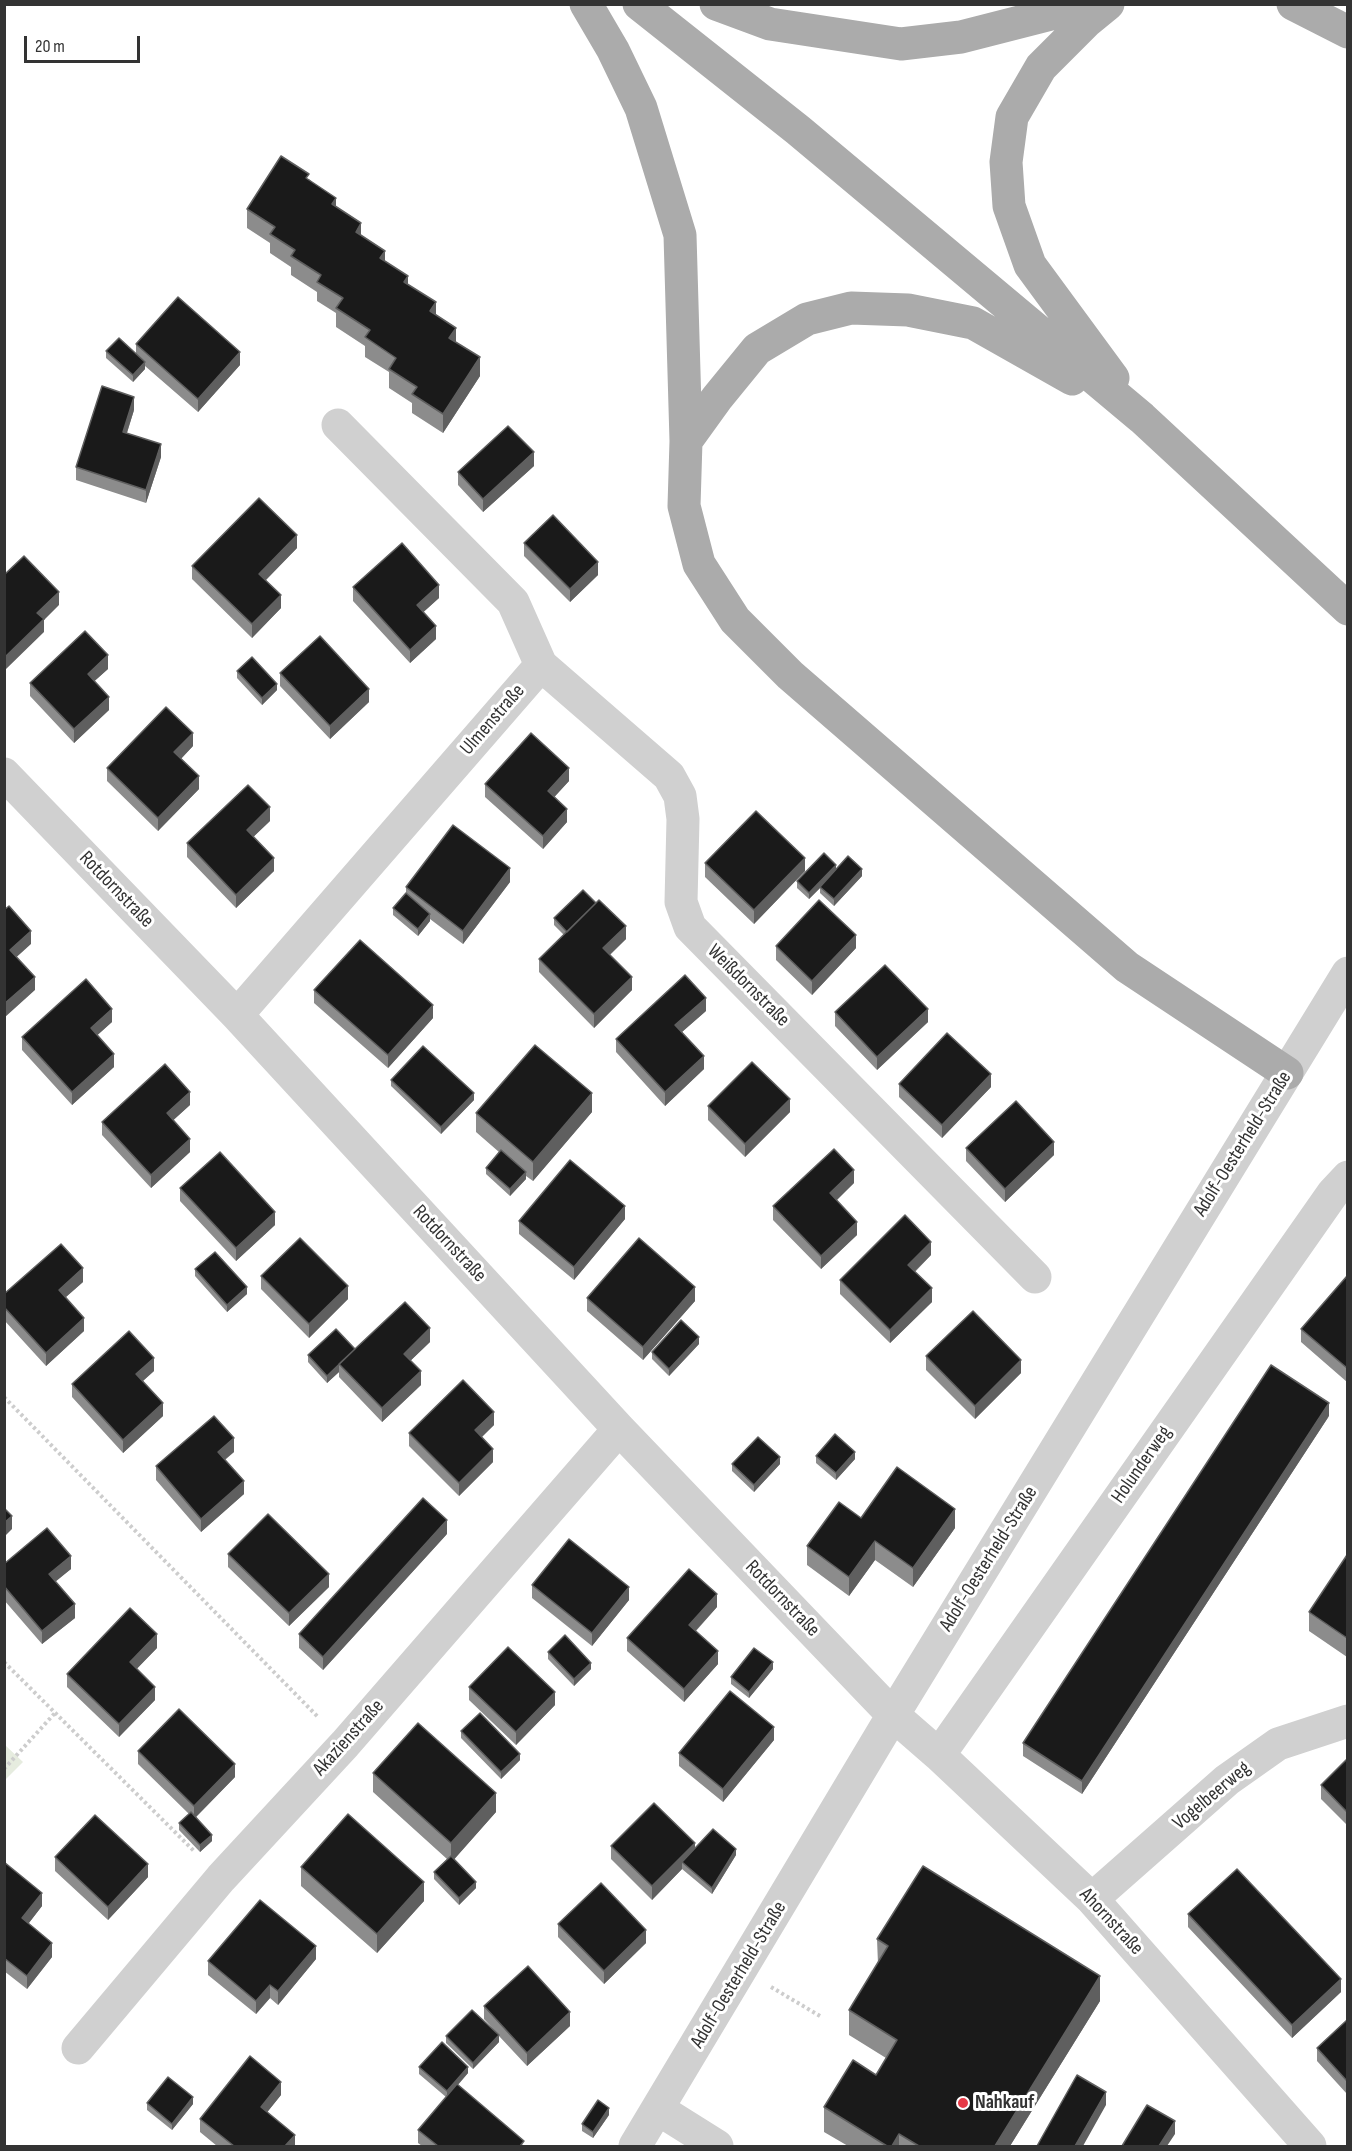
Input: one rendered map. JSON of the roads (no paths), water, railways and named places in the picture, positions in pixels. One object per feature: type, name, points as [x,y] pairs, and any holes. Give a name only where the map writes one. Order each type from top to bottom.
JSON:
[{"type":"main road","points":[[586,4],[613,50],[641,108],[680,235],[686,441],[684,506],[699,564],[735,620],[790,675],[1127,967],[1287,1073]]},
{"type":"main road","points":[[639,4],[798,130],[1142,418],[1347,609]]},
{"type":"main road","points":[[716,4],[770,24],[901,44],[961,37],[1090,4]]},
{"type":"main road","points":[[1108,4],[1086,22],[1041,67],[1012,117],[1006,162],[1009,206],[1030,265],[1142,418]]},
{"type":"main road","points":[[1293,4],[1347,32]]},
{"type":"main road","points":[[686,441],[757,349],[807,319],[851,308],[908,310],[973,323],[1142,418]]},
{"type":"street","points":[[338,425],[513,602],[541,665]]},
{"type":"street","name":"Ulmenstraße","points":[[237,1015],[541,665]]},
{"type":"street","name":"Weißdornstraße","points":[[541,665],[669,776],[680,796],[683,819],[681,902],[690,927],[1035,1277]]},
{"type":"street","name":"Rotdornstraße","points":[[4,774],[237,1015],[619,1429],[893,1715]]},
{"type":"street","name":"Adolf-Oesterheld-Straße","points":[[635,2146],[893,1715],[1347,973]]},
{"type":"street","name":"Holunderweg","points":[[939,1755],[1332,1193],[1347,1177]]},
{"type":"street","name":"Akazienstraße","points":[[78,2048],[221,1878],[345,1744],[619,1429]]},
{"type":"street","name":"Ahornstraße","points":[[893,1715],[939,1755],[1092,1899],[1311,2146]]},
{"type":"street","name":"Vogelbeerweg","points":[[1092,1899],[1227,1780],[1278,1744],[1347,1721]]},
{"type":"street","points":[[658,2109],[717,2146]]},
{"type":"place","name":"Nahkauf","points":[[963,2103]]}]
